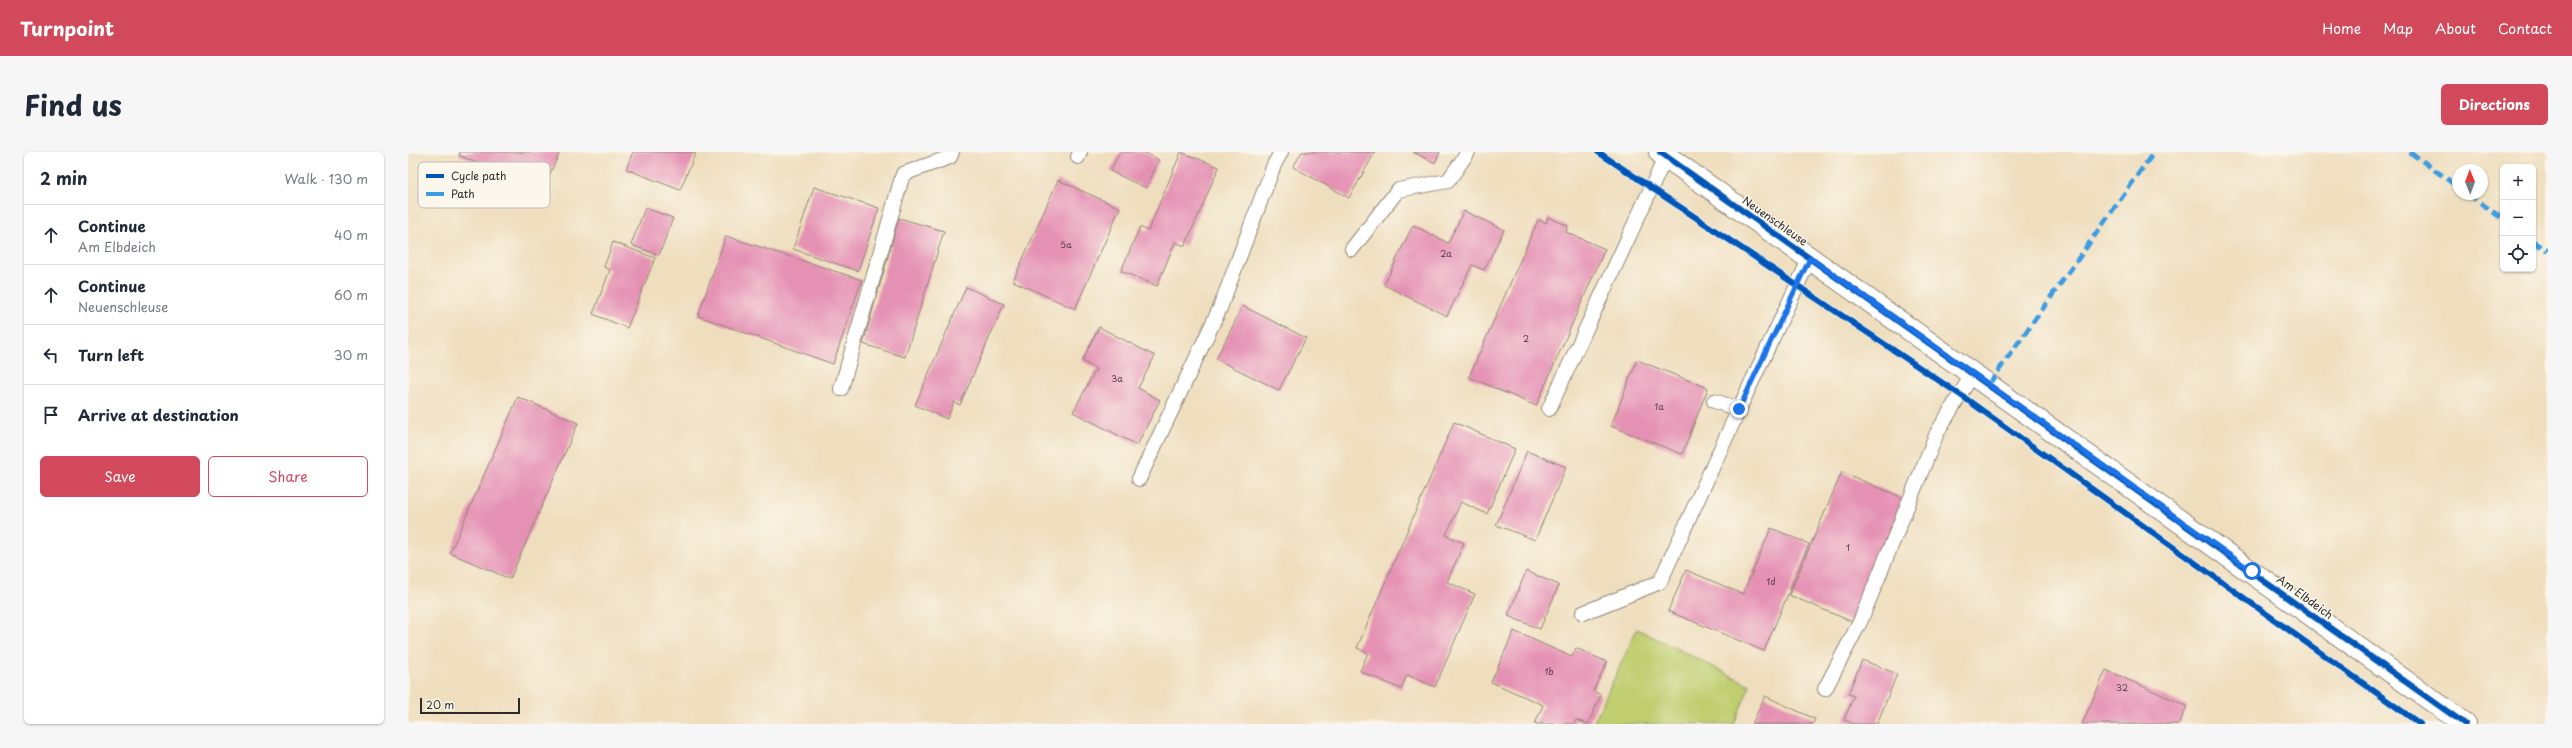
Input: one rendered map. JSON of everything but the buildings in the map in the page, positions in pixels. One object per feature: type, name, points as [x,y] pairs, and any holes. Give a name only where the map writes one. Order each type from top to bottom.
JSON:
[{"type":"street","name":"Neuenschleuse","points":[[1663,154],[2074,444]]},
{"type":"street","name":"Am Elbdeich","points":[[2074,444],[2465,724]]},
{"type":"lane","points":[[841,389],[903,174],[950,157],[952,152]]},
{"type":"lane","points":[[1139,479],[1220,308],[1274,165],[1281,152]]},
{"type":"lane","points":[[1352,249],[1398,190],[1448,181],[1468,152]]},
{"type":"lane","points":[[1549,409],[1663,154]]},
{"type":"lane","points":[[1583,613],[1660,582],[1810,258]]},
{"type":"lane","points":[[1825,689],[1860,622],[1937,433],[1962,396],[1973,373]]},
{"type":"lane","points":[[1714,400],[1739,409]]},
{"type":"green space","points":[[1637,629],[1750,685],[1734,724],[1593,724]]},
{"type":"marked path","points":[[1989,384],[2154,152]]},
{"type":"marked path","points":[[2410,152],[2452,183]]},
{"type":"marked path","points":[[2476,200],[2500,217]]},
{"type":"marked path","points":[[2536,243],[2548,251]]},
{"type":"cycle path","points":[[1598,152],[1962,396],[2420,724]]},
{"type":"cycle path","points":[[1660,152],[2465,724]]},
{"type":"route","points":[[1739,409],[1810,258],[2252,571]]}]
